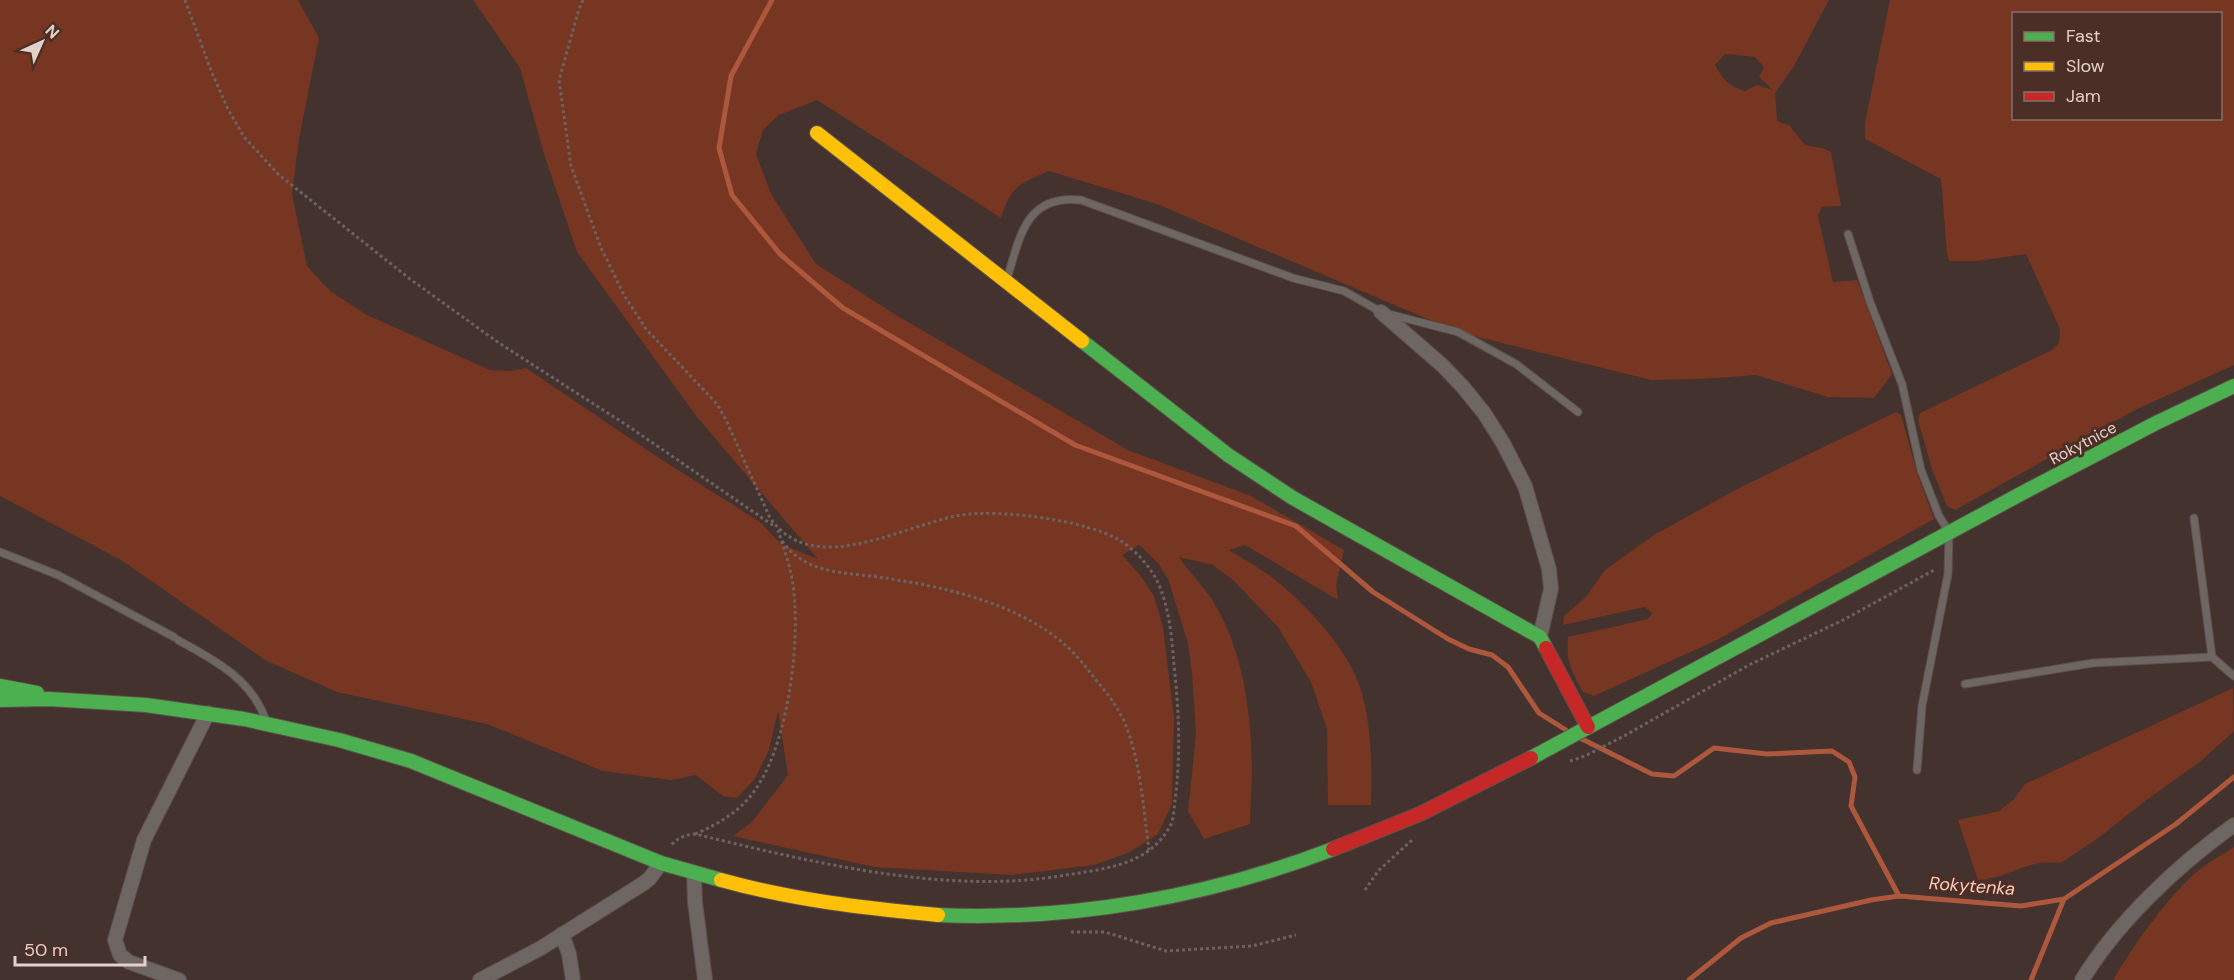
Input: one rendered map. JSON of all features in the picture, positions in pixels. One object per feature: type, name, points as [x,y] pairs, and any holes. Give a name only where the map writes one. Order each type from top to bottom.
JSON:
[{"type":"main road","points":[[816,133],[1228,455],[1293,498],[1540,637],[1586,728]]},
{"type":"main road","name":"Rokytnice","points":[[78,700],[208,713],[304,731],[388,754],[661,862],[694,873],[792,898],[839,907],[934,916],[1018,917],[1121,906],[1217,888],[1330,852],[1396,826],[1479,787],[1948,532],[2184,409],[2234,386]]},
{"type":"main road","points":[[0,686],[78,700]]},
{"type":"main road","points":[[0,700],[78,700]]},
{"type":"street","points":[[1381,312],[1443,366],[1463,387],[1497,433],[1525,486],[1549,569],[1551,589],[1540,637]]},
{"type":"street","points":[[179,980],[129,962],[120,955],[115,940],[144,840],[208,713]]},
{"type":"street","points":[[2082,980],[2091,965],[2147,897],[2211,841],[2234,825]]},
{"type":"street","points":[[480,980],[541,948],[644,883],[650,879],[661,862]]},
{"type":"street","points":[[694,873],[695,902],[705,980]]},
{"type":"street","points":[[562,934],[569,954],[573,980]]},
{"type":"lane","points":[[1007,282],[1019,242],[1030,219],[1039,208],[1065,198],[1081,200],[1293,278],[1344,291],[1381,312],[1458,332],[1516,364],[1578,412]]},
{"type":"lane","points":[[1848,234],[1870,302],[1902,384],[1921,470],[1939,516],[1948,532],[1948,574],[1922,706],[1917,770]]},
{"type":"lane","points":[[2194,518],[2212,657],[2234,676]]},
{"type":"lane","points":[[0,552],[58,575],[217,661],[233,672],[255,698],[267,724]]},
{"type":"lane","points":[[1965,684],[2093,663],[2212,657]]},
{"type":"path","points":[[185,0],[228,109],[244,137],[279,175],[410,279],[499,343],[628,426],[789,538],[821,548],[859,544],[942,519],[964,515],[1003,514],[1055,520],[1107,534],[1134,550],[1160,587],[1168,611],[1179,718],[1178,778],[1171,827],[1144,855],[1124,864],[1038,880],[949,880],[910,877],[818,863],[695,834],[676,839],[661,862]]},
{"type":"path","points":[[583,0],[560,80],[571,166],[594,228],[624,295],[646,329],[717,404],[726,420],[770,518],[778,529],[792,580],[795,624],[794,657],[778,742],[770,764],[759,785],[729,817],[695,834]]},
{"type":"path","points":[[781,539],[794,555],[822,568],[939,587],[1017,614],[1063,643],[1083,663],[1113,701],[1124,722],[1139,774],[1149,850]]},
{"type":"path","points":[[1588,754],[1749,665],[1843,620],[1948,562]]},
{"type":"shaded area","points":[[0,0],[298,0],[319,38],[299,139],[292,194],[307,266],[330,291],[367,315],[490,370],[509,371],[526,368],[659,458],[760,522],[781,544],[818,559],[697,417],[577,252],[544,154],[520,68],[473,0],[1829,0],[1794,66],[1775,93],[1777,120],[1789,125],[1805,145],[1831,152],[1841,206],[1822,207],[1818,216],[1833,282],[1857,280],[1892,374],[1874,398],[1828,397],[1756,375],[1651,380],[1458,332],[1157,204],[1049,171],[1018,187],[1008,199],[1001,218],[817,100],[779,115],[763,130],[756,154],[771,194],[816,264],[896,315],[1128,450],[1251,496],[1344,550],[1336,585],[1338,600],[1245,545],[1229,550],[1267,574],[1290,593],[1326,630],[1354,673],[1364,701],[1369,730],[1371,805],[1328,805],[1327,729],[1311,682],[1278,627],[1233,580],[1213,565],[1179,557],[1213,601],[1226,626],[1240,666],[1250,727],[1252,769],[1250,824],[1204,839],[1188,811],[1196,734],[1188,643],[1168,579],[1158,563],[1139,545],[1122,555],[1140,575],[1154,596],[1163,627],[1174,717],[1172,804],[1158,834],[1130,852],[1094,865],[1012,875],[874,867],[733,836],[752,822],[788,775],[778,711],[769,750],[755,779],[737,798],[723,796],[696,775],[671,780],[603,771],[487,724],[337,692],[265,660],[121,560],[0,496]],"holes":[[[1725,54],[1755,57],[1764,67],[1759,77],[1773,90],[1757,85],[1745,91],[1739,89],[1727,82],[1715,65]]]},
{"type":"shaded area","points":[[1890,0],[2234,0],[2234,365],[2137,409],[1955,510],[1947,506],[1932,469],[1918,420],[1920,413],[2052,350],[2059,343],[2060,329],[2026,254],[1977,261],[1949,261],[1941,179],[1865,139],[1865,123]]},
{"type":"shaded area","points":[[1896,412],[1901,415],[1918,476],[1934,519],[1719,639],[1594,696],[1583,692],[1570,666],[1568,637],[1648,619],[1652,613],[1645,607],[1563,625],[1564,616],[1586,597],[1605,570],[1654,535],[1739,488]]},
{"type":"shaded area","points":[[2233,688],[2234,731],[2201,761],[2061,863],[2038,863],[1989,879],[1978,880],[1958,820],[1999,811],[2014,799],[2025,784]]},
{"type":"shaded area","points":[[2234,847],[2234,980],[2113,980],[2140,938],[2172,897],[2199,869]]},
{"type":"waterway","points":[[772,0],[731,76],[719,148],[732,195],[780,254],[843,308],[1075,445],[1296,526],[1373,592],[1448,639],[1469,649],[1492,655],[1508,667],[1539,713],[1566,730]]},
{"type":"waterway","points":[[1580,738],[1652,774],[1674,776],[1714,748],[1767,754],[1832,751],[1849,762],[1855,777],[1851,806],[1899,896]]},
{"type":"waterway","name":"Rokytenka","points":[[1689,980],[1741,938],[1771,923],[1871,900],[1899,896],[2021,906],[2064,899],[2176,824],[2234,777]]},
{"type":"waterway","points":[[2031,980],[2064,899]]},
{"type":"traffic: fast","points":[[1082,341],[1228,455],[1293,498],[1540,637],[1546,648]]},
{"type":"traffic: fast","points":[[1531,758],[2028,490],[2156,423],[2234,386]]},
{"type":"traffic: fast","points":[[0,686],[37,693]]},
{"type":"traffic: fast","points":[[0,700],[49,699],[146,705],[244,719],[339,740],[411,761],[661,863],[721,880]]},
{"type":"traffic: fast","points":[[938,915],[1039,914],[1139,902],[1188,893],[1237,880],[1333,849]]},
{"type":"traffic: slow","points":[[817,133],[1082,341]]},
{"type":"traffic: slow","points":[[721,880],[775,893],[828,902],[938,915]]},
{"type":"traffic: jam","points":[[1546,648],[1588,727]]},
{"type":"traffic: jam","points":[[1333,849],[1420,814],[1531,758]]}]
